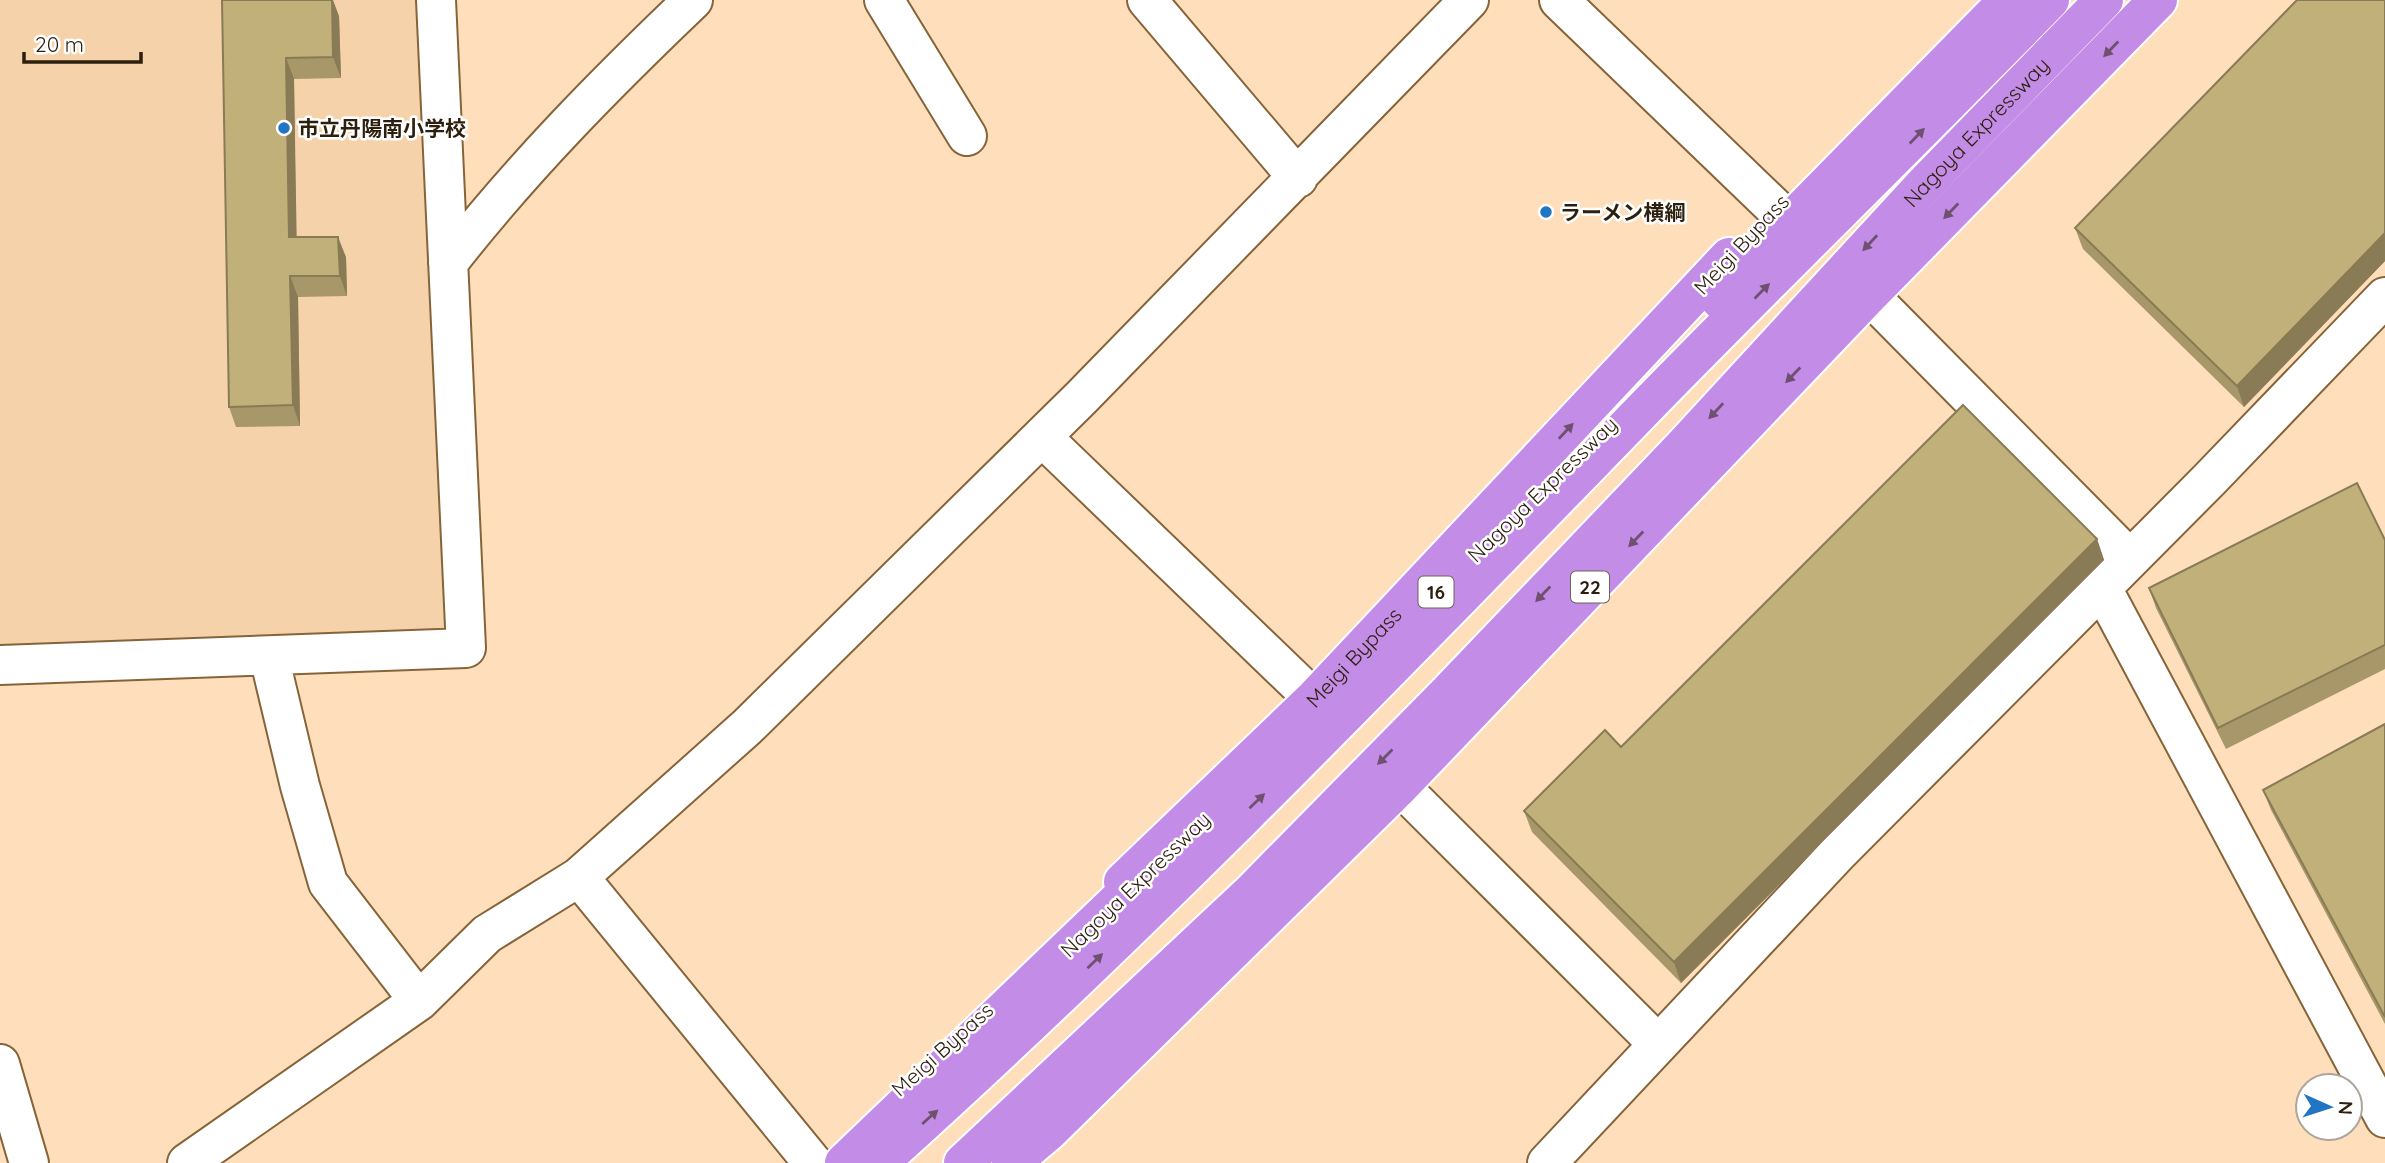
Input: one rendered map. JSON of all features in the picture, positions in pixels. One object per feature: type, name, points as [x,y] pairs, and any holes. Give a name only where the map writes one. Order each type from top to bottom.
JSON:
[{"type":"highway","name":"Meigi Bypass","points":[[815,1163],[1083,920],[1314,699],[1974,0]]},
{"type":"highway","name":"Nagoya Expressway","points":[[844,1163],[1621,413],[1780,232],[2008,0]]},
{"type":"highway","points":[[879,1163],[983,1070],[1408,654],[1639,414],[2050,0]]},
{"type":"highway","name":"Nagoya Expressway","points":[[963,1163],[1252,892],[1446,695],[1683,447],[1923,186],[2104,0]]},
{"type":"highway","name":"22","points":[[1010,1163],[1049,1131],[1400,786],[1869,295],[2158,0]]},
{"type":"street","points":[[0,665],[466,648],[436,0]]},
{"type":"street","points":[[448,263],[495,202],[602,87],[693,0]]},
{"type":"street","points":[[884,0],[967,136]]},
{"type":"street","points":[[1147,0],[1298,178]]},
{"type":"street","points":[[187,1163],[419,1001],[487,934],[579,877],[747,727],[1042,437],[1469,0]]},
{"type":"street","points":[[1559,0],[1775,208]]},
{"type":"street","points":[[1869,295],[2130,559]]},
{"type":"street","points":[[1547,1163],[1839,852],[2102,588],[2385,297]]},
{"type":"street","points":[[1042,437],[1314,699]]},
{"type":"street","points":[[2102,588],[2385,1118]]},
{"type":"street","points":[[269,656],[300,786],[328,883],[419,1001]]},
{"type":"street","points":[[1400,786],[1658,1044]]},
{"type":"street","points":[[579,877],[815,1163]]},
{"type":"street","points":[[0,1064],[29,1163]]},
{"type":"shaded area","points":[[0,0],[421,0],[447,629],[437,638],[0,654]]},
{"type":"building","points":[[222,0],[332,0],[333,57],[286,58],[289,237],[338,237],[340,276],[290,276],[293,405],[229,407]]},
{"type":"building","points":[[2297,0],[2385,0],[2385,233],[2237,386],[2075,228]]},
{"type":"building","points":[[1963,405],[2097,539],[1674,962],[1524,811],[1605,730],[1621,747]]},
{"type":"building","points":[[2357,483],[2385,540],[2385,645],[2218,728],[2149,588]]},
{"type":"building","points":[[2385,724],[2385,1017],[2263,790]]},
{"type":"place","name":"市立丹陽南小学校","points":[[284,128]]},
{"type":"place","name":"ラーメン横綱","points":[[1546,212]]}]
